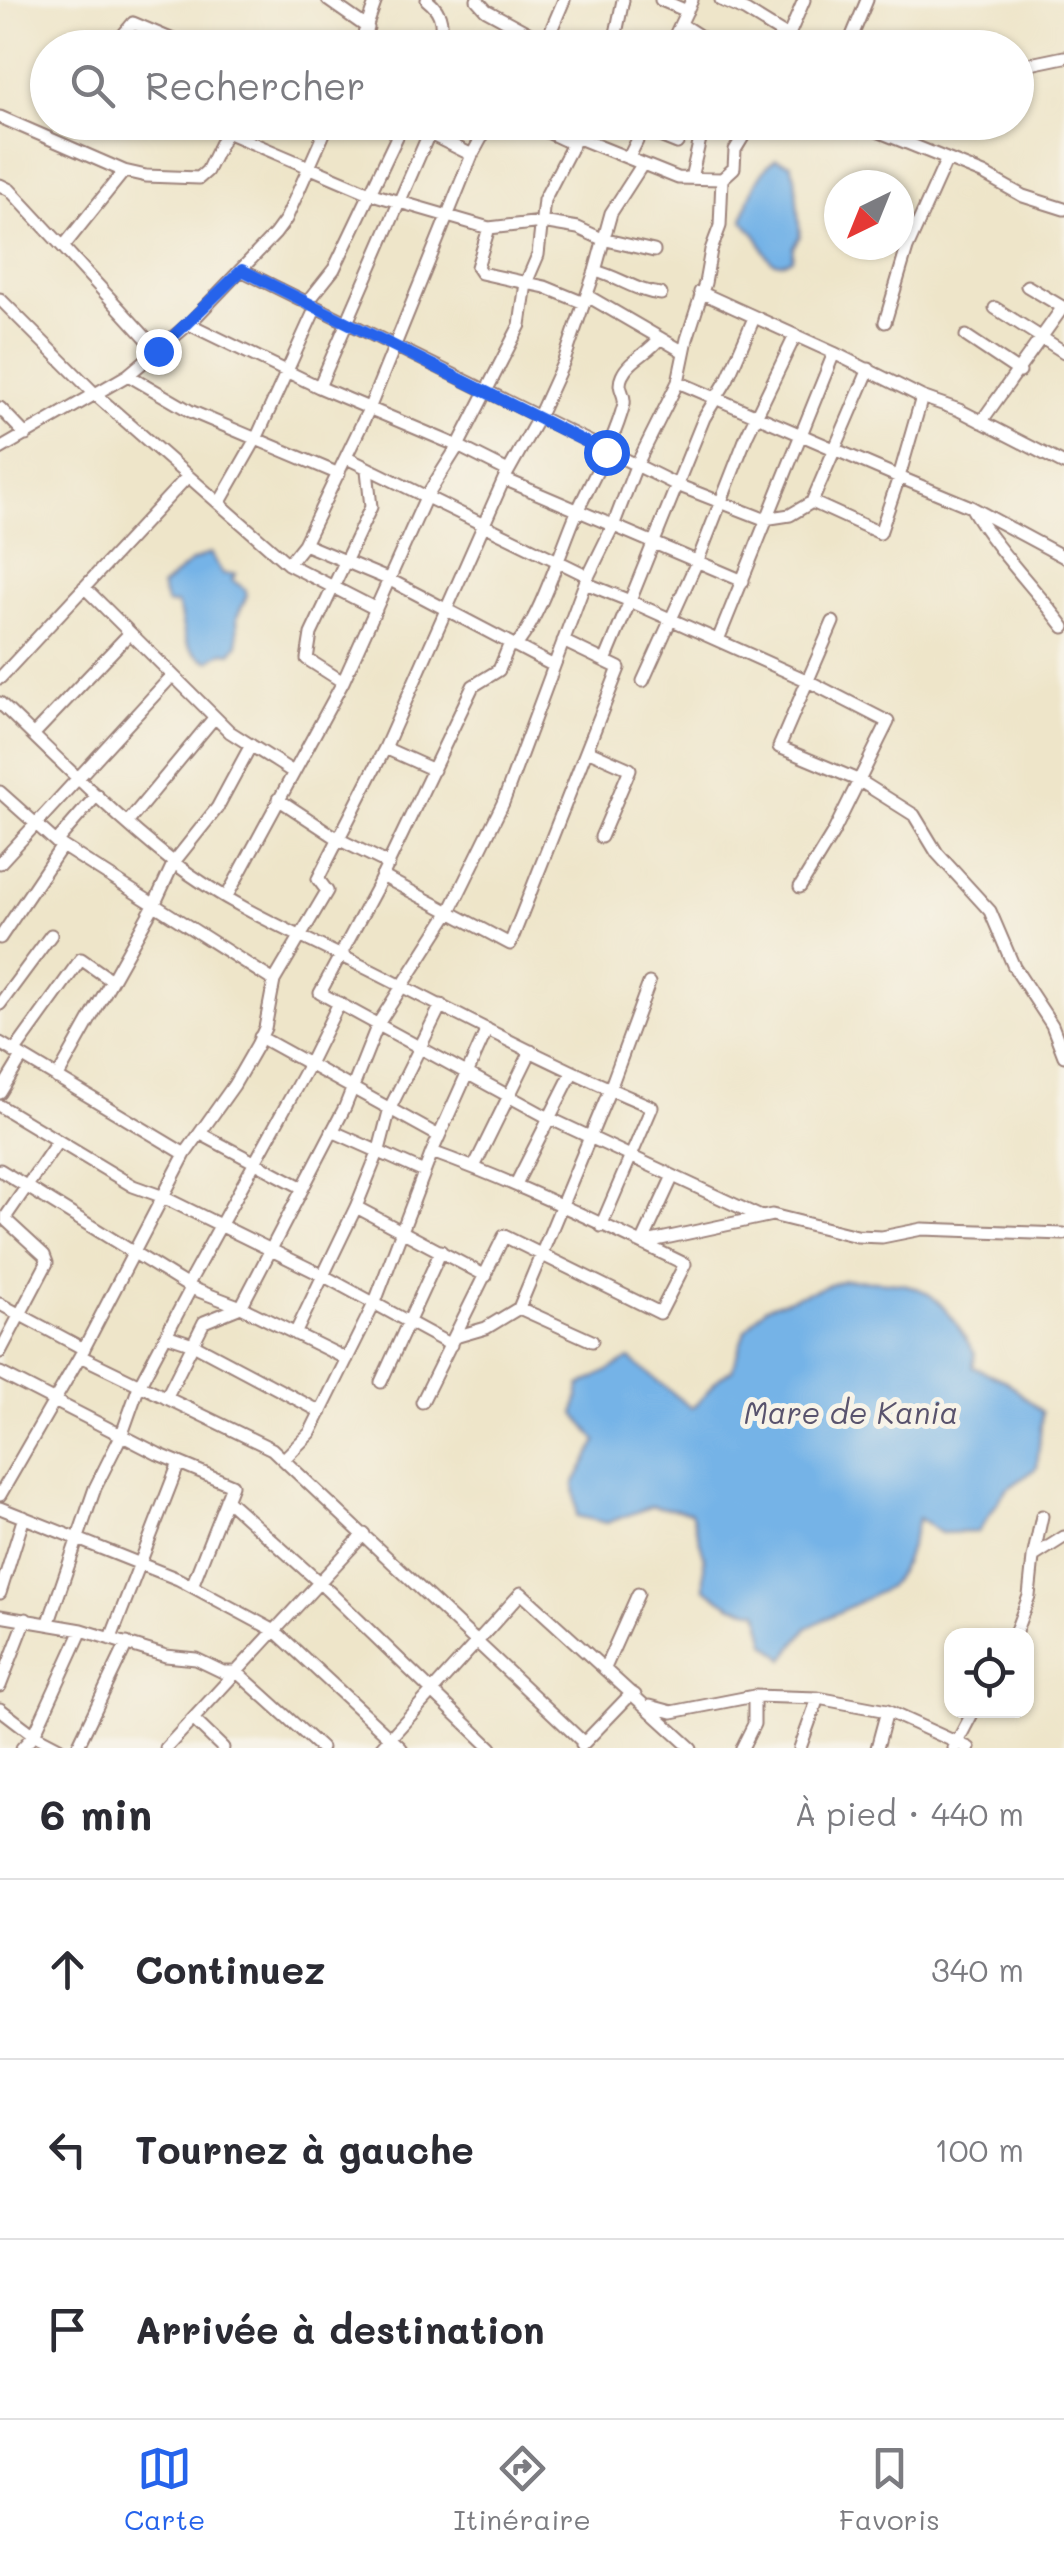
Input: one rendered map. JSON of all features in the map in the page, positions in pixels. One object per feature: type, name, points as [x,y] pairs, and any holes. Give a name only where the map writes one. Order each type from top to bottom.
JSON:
[{"type":"street","points":[[328,0],[368,28],[376,0]]},
{"type":"street","points":[[426,0],[438,9],[440,30]]},
{"type":"street","points":[[477,0],[486,10],[520,30]]},
{"type":"street","points":[[552,30],[564,0]]},
{"type":"street","points":[[617,30],[623,0]]},
{"type":"street","points":[[661,0],[690,5],[678,30]]},
{"type":"street","points":[[791,30],[804,0]]},
{"type":"street","points":[[854,30],[866,0]]},
{"type":"street","points":[[730,2],[769,30]]},
{"type":"street","points":[[127,30],[133,23],[150,30]]},
{"type":"street","points":[[681,24],[690,30]]},
{"type":"street","points":[[1034,64],[1064,57]]},
{"type":"street","points":[[0,117],[30,130]]},
{"type":"street","points":[[53,140],[124,171],[199,178],[207,171],[222,140]]},
{"type":"street","points":[[256,140],[372,194],[489,228],[542,222],[578,228],[602,239],[654,251]]},
{"type":"street","points":[[0,448],[128,375],[189,324],[286,218],[321,140]]},
{"type":"street","points":[[220,502],[258,437],[289,373],[312,305],[334,269],[396,140]]},
{"type":"street","points":[[319,387],[427,140]]},
{"type":"street","points":[[450,140],[472,154]]},
{"type":"street","points":[[288,564],[304,544],[347,458],[397,347],[480,140]]},
{"type":"street","points":[[227,896],[343,682],[426,497],[458,446],[520,325],[526,283],[538,256],[544,200],[575,140]]},
{"type":"street","points":[[591,140],[678,178],[722,178],[734,168],[735,150],[741,140]]},
{"type":"street","points":[[629,157],[637,140]]},
{"type":"street","points":[[690,178],[700,140]]},
{"type":"street","points":[[898,140],[984,174],[1023,196],[1064,209]]},
{"type":"street","points":[[885,322],[908,248],[946,160]]},
{"type":"street","points":[[0,1495],[82,1353],[184,1154],[260,1038],[274,981],[327,891],[318,879],[449,609],[506,475],[564,361],[596,270],[602,239],[618,199],[642,165]]},
{"type":"street","points":[[63,247],[124,171]]},
{"type":"street","points":[[166,1398],[204,1322],[241,1307],[332,1131],[378,1024],[449,913],[502,802],[587,580],[636,466],[678,382],[720,226],[722,178]]},
{"type":"street","points":[[0,185],[10,190],[158,351]]},
{"type":"street","points":[[489,228],[478,270],[584,303]]},
{"type":"street","points":[[242,270],[606,452],[764,519],[790,516],[812,502],[868,369]]},
{"type":"street","points":[[596,270],[646,293],[662,294]]},
{"type":"street","points":[[981,422],[1064,307],[1026,286]]},
{"type":"street","points":[[700,292],[922,398],[958,410],[1064,464]]},
{"type":"street","points":[[584,303],[596,299],[623,319],[684,352]]},
{"type":"street","points":[[0,300],[96,395],[288,564],[376,609]]},
{"type":"street","points":[[995,308],[1064,352]]},
{"type":"street","points":[[605,661],[704,418],[718,397],[754,318]]},
{"type":"street","points":[[189,324],[319,387],[458,446],[578,512],[743,580]]},
{"type":"street","points":[[643,681],[757,413],[795,336]]},
{"type":"street","points":[[966,336],[1020,372]]},
{"type":"street","points":[[660,338],[649,353],[624,370],[619,388],[624,402],[606,452],[521,640],[512,645],[499,670],[473,686],[320,993],[549,1118],[761,1217]]},
{"type":"street","points":[[718,640],[834,353]]},
{"type":"street","points":[[128,375],[190,410],[339,474]]},
{"type":"street","points":[[678,382],[971,507],[1064,557]]},
{"type":"street","points":[[812,502],[880,533],[922,398]]},
{"type":"street","points":[[0,408],[26,435]]},
{"type":"street","points":[[347,458],[558,561],[630,601],[806,680],[888,722],[860,781],[800,887]]},
{"type":"street","points":[[343,682],[307,659],[311,634],[371,506],[367,470]]},
{"type":"street","points":[[0,678],[188,476]]},
{"type":"street","points":[[971,507],[999,552],[1032,585],[1064,627]]},
{"type":"street","points":[[304,544],[390,580],[554,666]]},
{"type":"street","points":[[84,587],[214,718],[293,772]]},
{"type":"street","points":[[833,622],[779,747],[860,781],[914,816],[937,852],[990,911],[1014,967],[1052,1025],[1064,1056]]},
{"type":"street","points":[[33,735],[130,634]]},
{"type":"street","points":[[278,799],[449,913],[510,944],[619,668],[563,641]]},
{"type":"street","points":[[0,863],[171,677]]},
{"type":"street","points":[[0,703],[174,862],[227,896],[572,1073],[652,1107],[601,1226]]},
{"type":"street","points":[[128,822],[214,718]]},
{"type":"street","points":[[58,1078],[174,862],[217,808],[251,745]]},
{"type":"street","points":[[384,748],[434,770]]},
{"type":"street","points":[[588,750],[630,769],[600,837]]},
{"type":"street","points":[[0,792],[59,844],[274,981]]},
{"type":"street","points":[[0,938],[59,844],[97,795]]},
{"type":"street","points":[[0,912],[12,922]]},
{"type":"street","points":[[0,1004],[51,934]]},
{"type":"street","points":[[0,1093],[18,1054],[81,959],[111,980]]},
{"type":"street","points":[[0,1106],[133,1186],[219,1224],[453,1341],[486,1328],[519,1308],[610,1089],[649,983]]},
{"type":"street","points":[[49,1622],[95,1488],[140,1386],[219,1224],[310,1064],[339,1003]]},
{"type":"street","points":[[295,1334],[356,1207],[379,1150],[390,1108],[441,1005]]},
{"type":"street","points":[[284,1459],[310,1433],[375,1302],[432,1152],[486,1028]]},
{"type":"street","points":[[260,1038],[439,1136]]},
{"type":"street","points":[[0,1043],[184,1154]]},
{"type":"street","points":[[474,1167],[531,1052]]},
{"type":"street","points":[[516,1184],[572,1073]]},
{"type":"street","points":[[332,1131],[424,1172]]},
{"type":"street","points":[[200,1134],[303,1188]]},
{"type":"street","points":[[0,1352],[48,1263],[7,1221],[7,1215],[58,1142]]},
{"type":"street","points":[[422,1402],[504,1236],[660,1314],[685,1264],[516,1184],[432,1152]]},
{"type":"street","points":[[0,1170],[189,1287],[241,1307],[346,1359]]},
{"type":"street","points":[[642,1243],[673,1176]]},
{"type":"street","points":[[356,1207],[486,1276]]},
{"type":"street","points":[[642,1243],[772,1215],[844,1233],[882,1237],[922,1229],[1064,1234]]},
{"type":"street","points":[[382,1382],[441,1252]]},
{"type":"street","points":[[0,1304],[140,1386],[272,1449],[478,1642],[581,1745],[632,1693]]},
{"type":"street","points":[[519,1308],[592,1340]]},
{"type":"street","points":[[166,1335],[194,1344],[321,1412]]},
{"type":"street","points":[[0,1372],[179,1464],[232,1484],[192,1586]]},
{"type":"street","points":[[111,1638],[179,1464]]},
{"type":"street","points":[[226,1500],[320,1582],[491,1748]]},
{"type":"street","points":[[0,1508],[192,1586],[275,1631],[385,1743],[400,1748]]},
{"type":"street","points":[[1017,1628],[1029,1596],[1032,1558],[1042,1516]]},
{"type":"street","points":[[0,1593],[24,1518]]},
{"type":"street","points":[[166,1748],[364,1534]]},
{"type":"street","points":[[1032,1558],[1064,1537]]},
{"type":"street","points":[[385,1743],[521,1594],[690,1748]]},
{"type":"street","points":[[605,1668],[638,1594]]},
{"type":"street","points":[[0,1616],[49,1622],[166,1656],[196,1659],[224,1672],[237,1672],[321,1748]]},
{"type":"street","points":[[0,1686],[26,1619]]},
{"type":"street","points":[[22,1748],[34,1735],[82,1630]]},
{"type":"street","points":[[77,1748],[127,1643]]},
{"type":"street","points":[[632,1693],[666,1712],[754,1696],[818,1698],[887,1711],[960,1746],[971,1718]]},
{"type":"street","points":[[742,1748],[754,1724],[754,1696]]},
{"type":"street","points":[[800,1748],[818,1698]]},
{"type":"street","points":[[0,1709],[59,1748]]},
{"type":"street","points":[[877,1748],[887,1711]]},
{"type":"street","points":[[193,1719],[224,1748]]},
{"type":"street","points":[[667,1748],[678,1736]]},
{"type":"water","points":[[776,159],[791,164],[795,176],[800,236],[792,259],[780,263],[768,257],[743,220],[759,178]]},
{"type":"water","points":[[210,553],[223,574],[235,574],[232,580],[247,595],[237,617],[238,644],[231,653],[223,652],[209,661],[187,644],[177,604],[167,604],[161,587],[192,561]]},
{"type":"water","name":"Mare de Kania","points":[[844,1280],[892,1282],[924,1291],[936,1300],[975,1354],[973,1367],[1006,1381],[1042,1412],[1037,1468],[1006,1490],[978,1532],[941,1533],[919,1518],[905,1562],[889,1587],[807,1628],[784,1659],[766,1643],[758,1611],[732,1606],[704,1588],[704,1556],[691,1512],[652,1506],[607,1523],[577,1516],[574,1484],[597,1441],[575,1414],[580,1386],[630,1359],[691,1408],[732,1370],[745,1331],[766,1307]]},
{"type":"route","points":[[158,351],[242,270],[606,452]]}]
